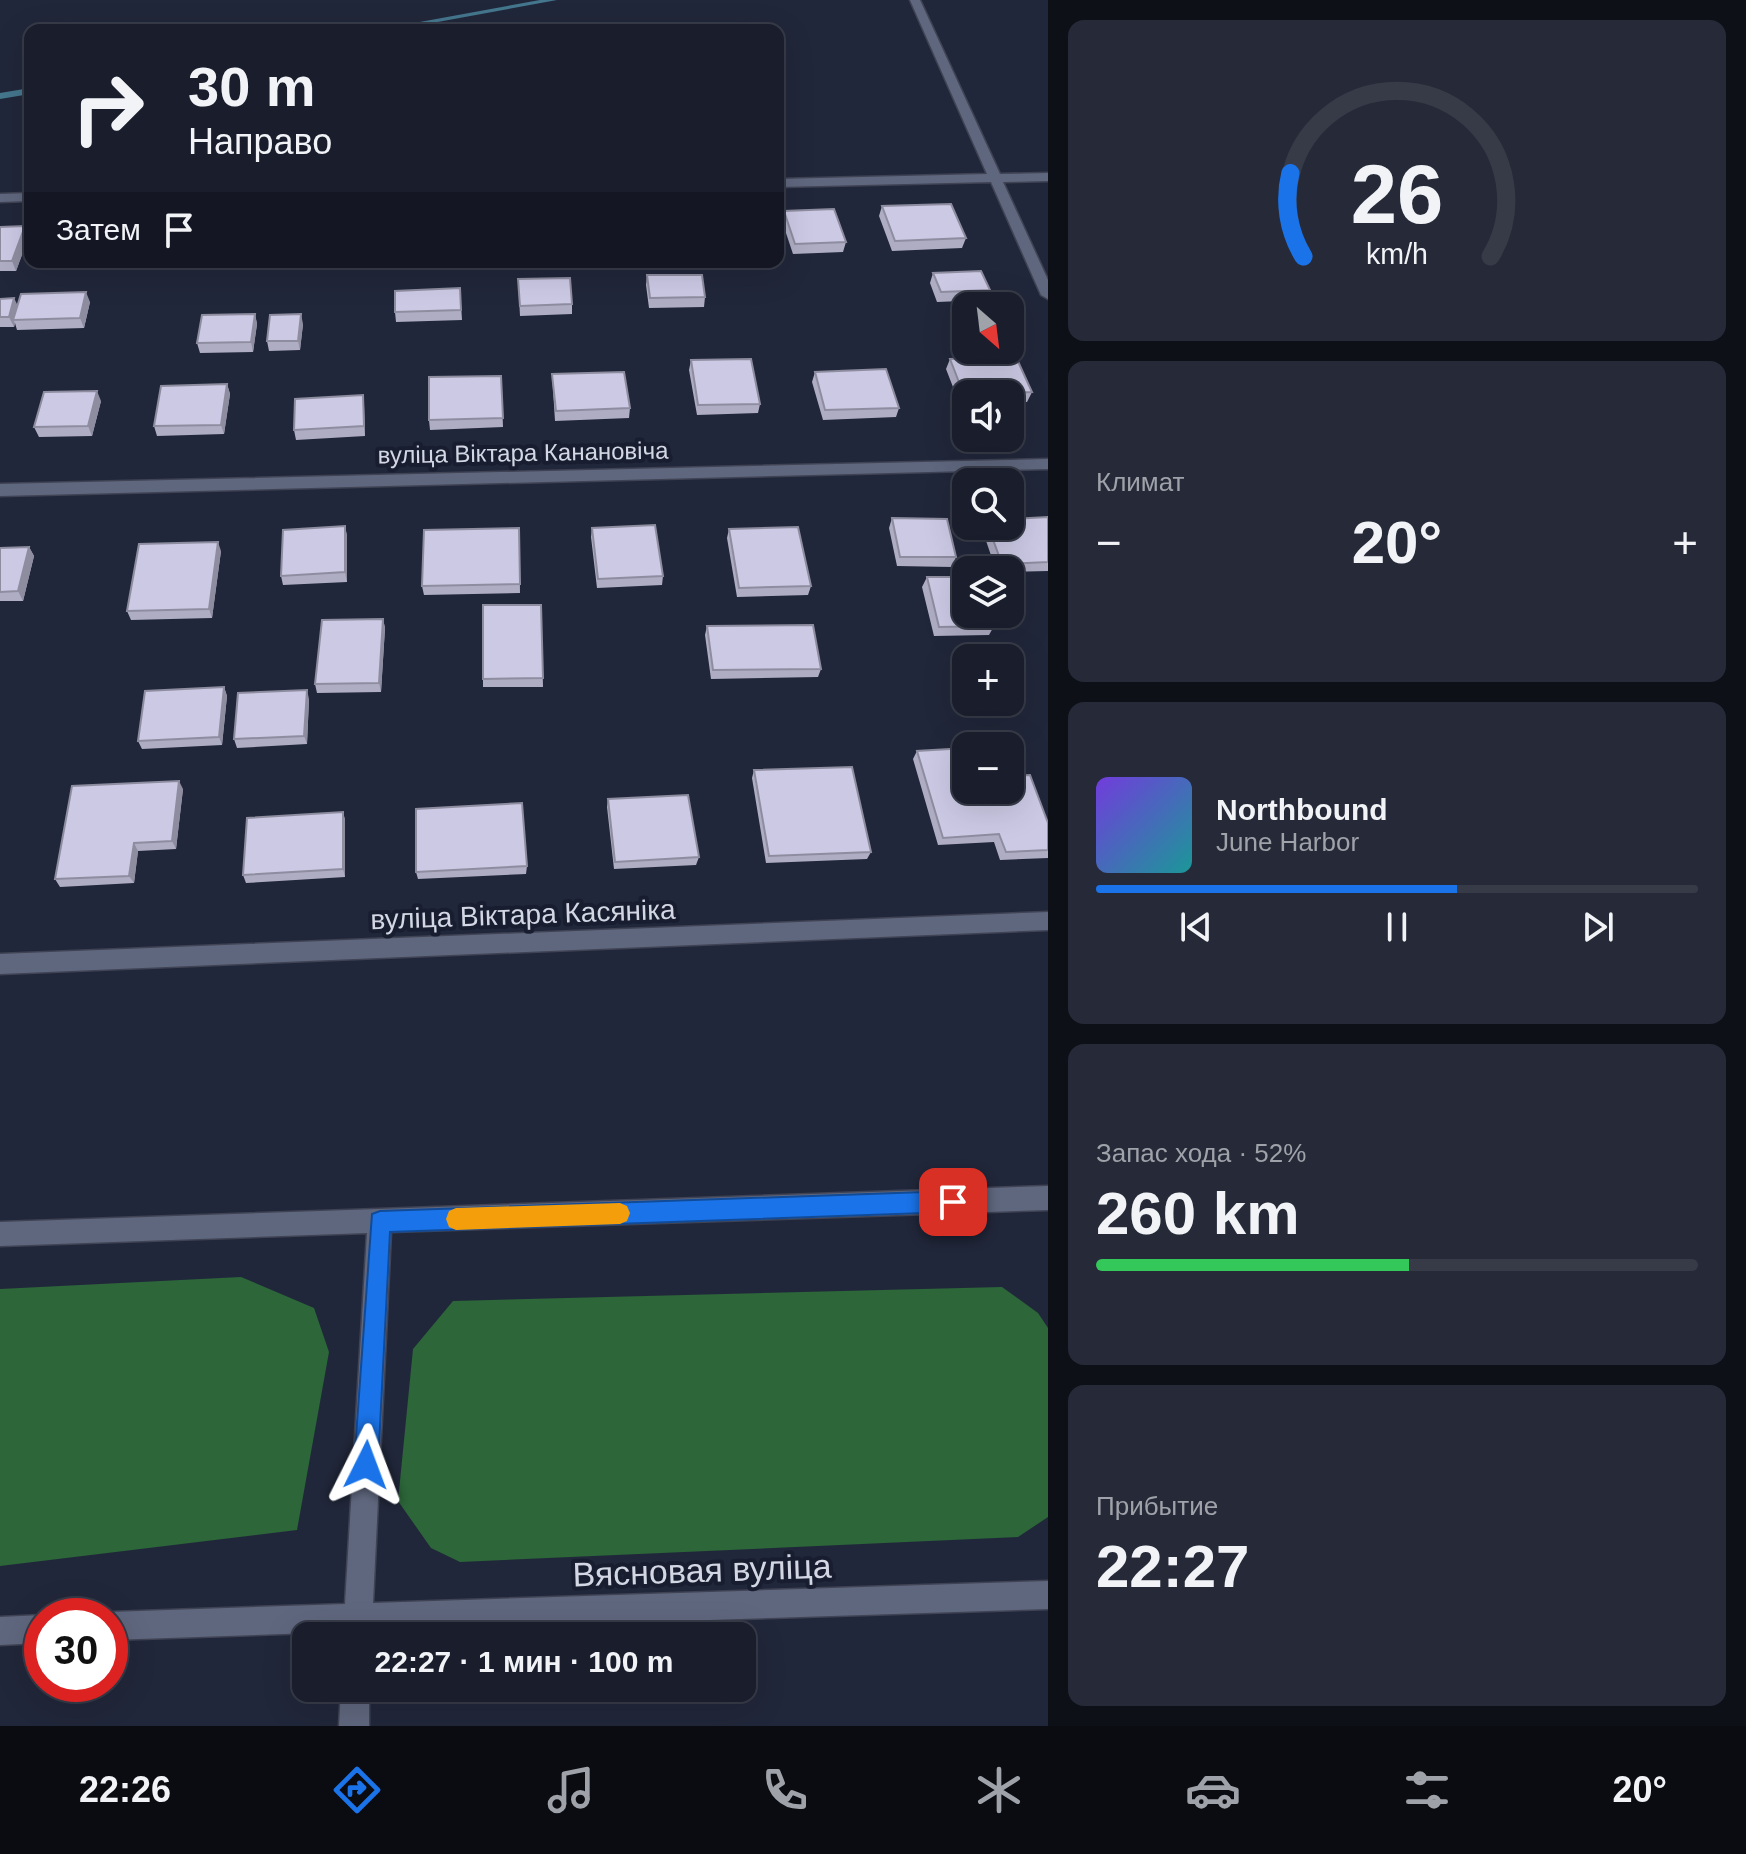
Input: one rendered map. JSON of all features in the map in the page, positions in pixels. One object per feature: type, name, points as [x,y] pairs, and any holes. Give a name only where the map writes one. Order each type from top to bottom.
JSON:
[{"type":"street","points":[[915,0],[1048,295]]},
{"type":"street","points":[[784,183],[1048,177]]},
{"type":"street","points":[[0,198],[24,197]]},
{"type":"street","name":"вуліца Віктара Канановіча","points":[[0,490],[1048,464]]},
{"type":"street","name":"вуліца Віктара Касяніка","points":[[0,964],[1048,921]]},
{"type":"street","points":[[0,1234],[1048,1198]]},
{"type":"street","points":[[357,1622],[380,1222]]},
{"type":"street","name":"Вясновая вуліца","points":[[446,1622],[1048,1595]]},
{"type":"street","name":"Вясновая вуліца","points":[[128,1626],[292,1626]]},
{"type":"street","points":[[0,1631],[24,1630]]},
{"type":"street","points":[[354,1726],[355,1702]]},
{"type":"green space","points":[[241,1277],[314,1308],[329,1352],[297,1530],[0,1566],[0,1289]]},
{"type":"green space","points":[[1002,1287],[1038,1313],[1048,1328],[1048,1517],[1018,1537],[460,1562],[431,1548],[398,1501],[413,1349],[453,1301]]},
{"type":"building","points":[[951,204],[966,238],[895,241],[882,206]]},
{"type":"building","points":[[834,209],[846,242],[795,244],[784,211]]},
{"type":"building","points":[[24,226],[12,261],[0,261],[0,227]]},
{"type":"building","points":[[981,271],[990,290],[941,292],[933,273]]},
{"type":"building","points":[[647,275],[702,275],[705,297],[650,298]]},
{"type":"building","points":[[570,278],[572,304],[520,306],[518,279]]},
{"type":"building","points":[[460,288],[461,310],[395,312],[395,291]]},
{"type":"building","points":[[86,292],[80,318],[13,320],[21,294]]},
{"type":"building","points":[[14,298],[9,317],[0,317],[0,299]]},
{"type":"building","points":[[255,314],[251,342],[197,343],[202,315]]},
{"type":"building","points":[[301,314],[298,341],[267,341],[270,315]]},
{"type":"building","points":[[751,359],[760,404],[698,405],[691,360]]},
{"type":"building","points":[[950,359],[952,364],[1019,364],[1032,392],[1024,392],[1024,380],[958,380]]},
{"type":"building","points":[[886,369],[899,408],[825,410],[815,372]]},
{"type":"building","points":[[624,372],[630,408],[556,411],[552,374]]},
{"type":"building","points":[[501,376],[503,418],[429,420],[429,377]]},
{"type":"building","points":[[227,384],[221,425],[154,426],[161,386]]},
{"type":"building","points":[[97,391],[88,426],[34,427],[44,392]]},
{"type":"building","points":[[363,395],[364,426],[294,430],[295,399]]},
{"type":"building","points":[[1048,517],[1048,562],[1024,563],[1024,556],[999,556],[993,540],[1024,540],[1024,518]]},
{"type":"building","points":[[892,518],[947,519],[956,556],[900,557]]},
{"type":"building","points":[[655,525],[663,576],[598,579],[592,528]]},
{"type":"building","points":[[345,526],[345,572],[281,576],[283,530]]},
{"type":"building","points":[[798,527],[811,586],[739,588],[729,529]]},
{"type":"building","points":[[519,528],[520,584],[422,586],[424,530]]},
{"type":"building","points":[[218,542],[209,609],[127,611],[139,544]]},
{"type":"building","points":[[29,547],[18,591],[0,592],[0,548]]},
{"type":"building","points":[[927,577],[952,577],[952,627],[939,627]]},
{"type":"building","points":[[483,605],[541,605],[543,678],[483,679]]},
{"type":"building","points":[[383,619],[379,683],[315,684],[322,620]]},
{"type":"building","points":[[813,625],[821,669],[713,670],[707,626]]},
{"type":"building","points":[[224,687],[219,737],[138,741],[145,691]]},
{"type":"building","points":[[307,690],[304,736],[234,739],[238,693]]},
{"type":"building","points":[[952,749],[952,804],[1024,804],[1024,775],[1030,775],[1048,823],[1048,850],[1006,852],[999,834],[943,838],[917,751]]},
{"type":"building","points":[[852,767],[871,852],[769,856],[754,770]]},
{"type":"building","points":[[179,781],[172,841],[134,843],[129,876],[55,879],[72,786]]},
{"type":"building","points":[[688,795],[699,857],[615,862],[608,799]]},
{"type":"building","points":[[522,803],[527,866],[416,872],[416,809]]},
{"type":"building","points":[[343,812],[343,869],[243,875],[247,818]]},
{"type":"waterway","points":[[415,24],[553,0]]},
{"type":"waterway","points":[[0,96],[24,92]]},
{"type":"slow traffic","points":[[456,1219],[620,1213]]},
{"type":"route","points":[[366,1465],[380,1222],[953,1202]]}]
